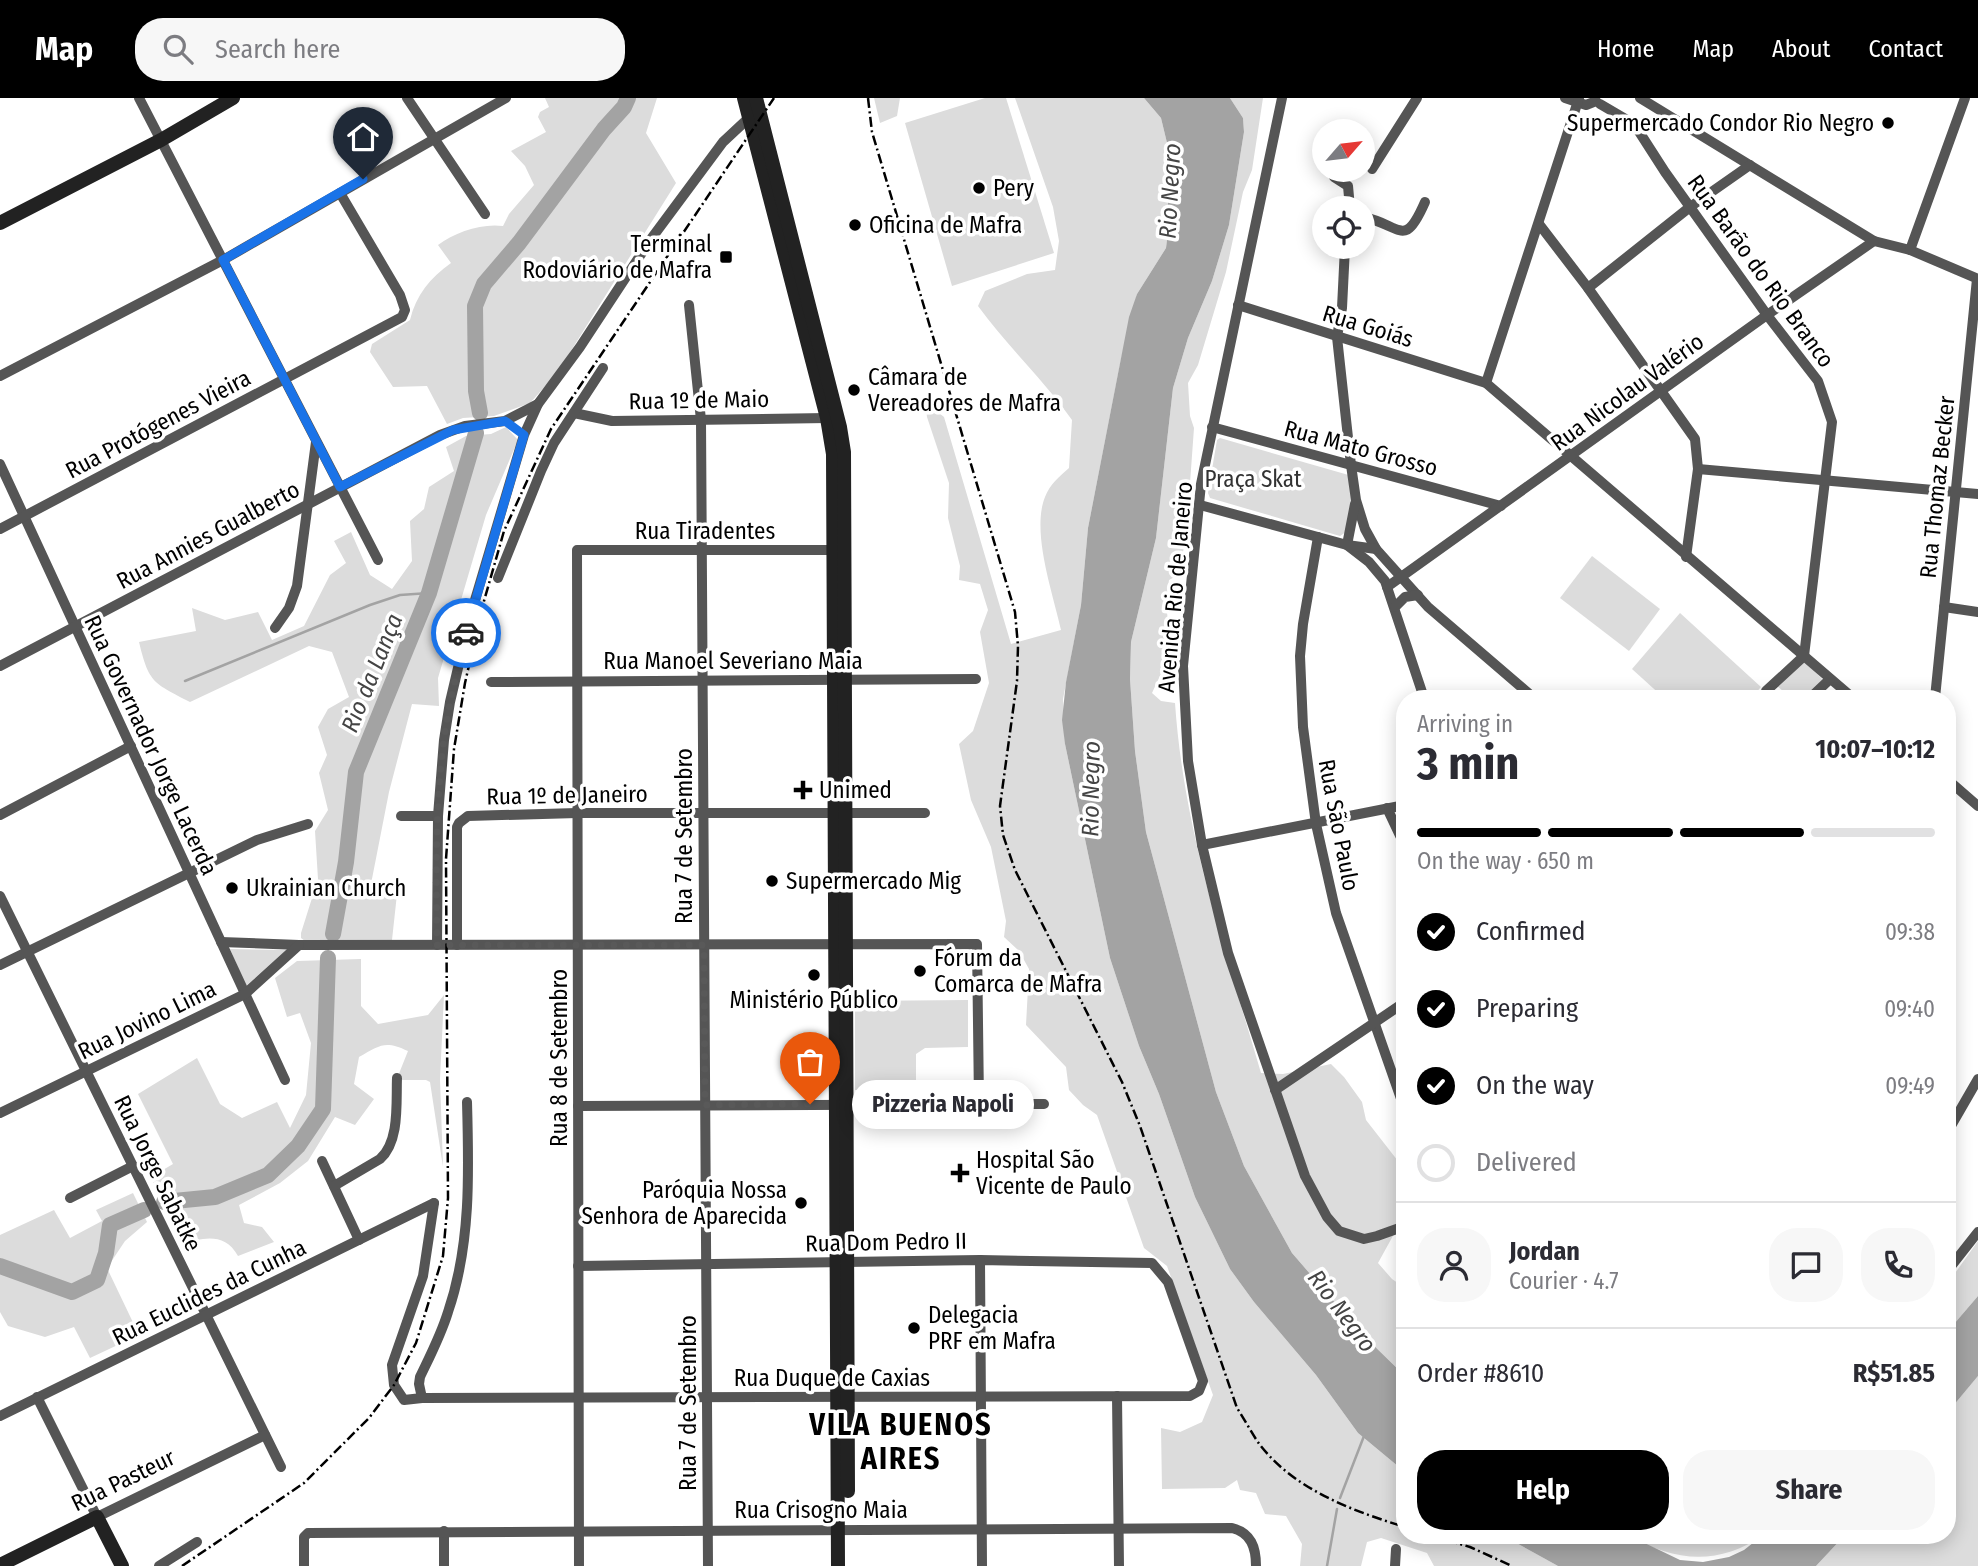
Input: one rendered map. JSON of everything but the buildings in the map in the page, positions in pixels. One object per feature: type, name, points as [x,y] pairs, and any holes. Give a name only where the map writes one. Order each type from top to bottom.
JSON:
[{"type":"main road","points":[[0,223],[161,140],[233,98]]},
{"type":"main road","points":[[744,98],[755,108],[843,439],[845,465],[840,813],[843,1529],[848,1566]]},
{"type":"main road","points":[[755,108],[833,454],[840,680]]},
{"type":"main road","points":[[97,1517],[122,1566]]},
{"type":"main road","name":"Rua Pasteur","points":[[0,1565],[97,1517]]},
{"type":"main road","points":[[838,1566],[843,1529]]},
{"type":"street","points":[[139,98],[377,560]]},
{"type":"street","points":[[407,98],[485,214]]},
{"type":"street","points":[[0,376],[223,260],[506,98]]},
{"type":"street","name":"Avenida Rio de Janeiro","points":[[1282,98],[1212,427],[1200,505],[1185,647],[1183,694],[1188,761],[1202,845],[1231,961],[1305,1176],[1327,1217],[1339,1231],[1364,1239],[1396,1229]]},
{"type":"street","points":[[1376,163],[1417,98]]},
{"type":"street","name":"Rua Barão do Rio Branco","points":[[1565,98],[1588,102],[1629,121],[1638,130],[1664,172],[1822,388],[1832,422],[1804,656]]},
{"type":"street","points":[[1612,98],[1588,102],[1567,131],[1486,383],[1843,690]]},
{"type":"street","points":[[1640,98],[1874,241],[1910,250],[1978,279]]},
{"type":"street","points":[[1910,250],[1965,98]]},
{"type":"street","points":[[437,945],[438,816],[444,740],[457,671],[484,568],[524,435],[538,404],[659,228],[723,142],[755,108]]},
{"type":"street","points":[[1588,288],[1690,207],[1749,165]]},
{"type":"street","points":[[1342,182],[1349,186],[1349,196]]},
{"type":"street","name":"Rua Protógenes Vieira","points":[[0,529],[397,321],[405,310],[400,295],[340,193]]},
{"type":"street","points":[[1375,220],[1401,231],[1408,230],[1415,225],[1425,202]]},
{"type":"street","points":[[1539,224],[1695,439],[1698,469],[1686,557]]},
{"type":"street","name":"Rua Nicolau Valério","points":[[1387,587],[1874,241]]},
{"type":"street","points":[[1344,259],[1342,308],[1337,337],[1350,465],[1356,500],[1365,529],[1376,549],[1418,595],[1525,690]]},
{"type":"street","name":"Rua Thomaz Becker","points":[[1936,690],[1978,279]]},
{"type":"street","name":"Rua Goiás","points":[[1238,304],[1486,383]]},
{"type":"street","name":"Rua 7 de Setembro","points":[[689,310],[701,420],[708,1566]]},
{"type":"street","points":[[498,578],[554,443],[603,368]]},
{"type":"street","name":"Rua Annies Gualberto","points":[[0,666],[440,435],[505,421],[538,404]]},
{"type":"street","name":"Rua 1º de Maio","points":[[573,414],[612,421],[827,418]]},
{"type":"street","points":[[505,421],[524,435]]},
{"type":"street","name":"Rua Mato Grosso","points":[[1212,427],[1501,506]]},
{"type":"street","points":[[275,628],[289,608],[297,586],[316,442]]},
{"type":"street","name":"Rua Governador Jorge Lacerda","points":[[0,464],[285,1080]]},
{"type":"street","points":[[1698,469],[1978,494]]},
{"type":"street","points":[[1347,545],[1356,500]]},
{"type":"street","points":[[1200,505],[1347,545],[1376,549]]},
{"type":"street","name":"Rua São Paulo","points":[[1318,537],[1300,656],[1303,727],[1316,824],[1330,892],[1396,1084]]},
{"type":"street","points":[[1347,545],[1369,562],[1387,587],[1421,690]]},
{"type":"street","name":"Rua Tiradentes","points":[[577,550],[834,550]]},
{"type":"street","name":"Rua 8 de Setembro","points":[[577,550],[579,1566]]},
{"type":"street","points":[[1395,607],[1405,597],[1418,595]]},
{"type":"street","points":[[1944,607],[1978,612]]},
{"type":"street","points":[[1767,690],[1804,656]]},
{"type":"street","name":"Rua Manoel Severiano Maia","points":[[491,682],[976,679]]},
{"type":"street","points":[[1818,690],[1830,679]]},
{"type":"street","points":[[0,815],[131,746]]},
{"type":"street","points":[[1956,787],[1978,806]]},
{"type":"street","points":[[1202,845],[1396,806]]},
{"type":"street","points":[[1387,808],[1396,827]]},
{"type":"street","name":"Rua 1º de Janeiro","points":[[457,945],[457,827],[463,819],[475,815],[925,813]]},
{"type":"street","points":[[401,816],[438,816]]},
{"type":"street","points":[[0,965],[257,840],[308,824]]},
{"type":"street","name":"Rua Jorge Sabatke","points":[[0,896],[281,1467]]},
{"type":"street","points":[[221,942],[299,945],[977,944],[979,1102]]},
{"type":"street","name":"Rua Jovino Lima","points":[[0,1113],[245,994],[299,945]]},
{"type":"street","points":[[1275,1090],[1396,1008]]},
{"type":"street","points":[[334,1186],[386,1153],[394,1127],[397,1078]]},
{"type":"street","points":[[1956,1117],[1978,1079]]},
{"type":"street","points":[[422,1398],[420,1377],[445,1322],[462,1259],[468,1182],[467,1102]]},
{"type":"street","points":[[578,1106],[979,1102],[1044,1104]]},
{"type":"street","points":[[322,1161],[359,1240]]},
{"type":"street","points":[[70,1198],[133,1166]]},
{"type":"street","name":"Rua Euclides da Cunha","points":[[0,1416],[435,1203],[423,1276],[392,1365],[394,1385],[399,1395],[404,1400],[422,1398]]},
{"type":"street","points":[[1956,1260],[1978,1232]]},
{"type":"street","points":[[980,1260],[982,1566]]},
{"type":"street","name":"Rua Dom Pedro II","points":[[578,1266],[980,1260],[1152,1263],[1168,1282],[1173,1294],[1203,1381],[1199,1391]]},
{"type":"street","name":"Rua Duque de Caxias","points":[[422,1398],[1189,1396],[1199,1391]]},
{"type":"street","points":[[1117,1396],[1119,1566]]},
{"type":"street","points":[[37,1398],[97,1517]]},
{"type":"street","name":"Rua Pasteur","points":[[97,1517],[265,1435]]},
{"type":"street","name":"Rua Crisogno Maia","points":[[304,1566],[304,1537],[309,1533],[1232,1528],[1241,1530],[1254,1545],[1256,1566]]},
{"type":"street","points":[[443,1531],[444,1566]]},
{"type":"street","points":[[159,1566],[197,1542]]},
{"type":"street","points":[[1395,1566],[1396,1549]]},
{"type":"green space","points":[[545,98],[657,98],[646,133],[676,183],[557,373],[530,403],[494,416],[463,418],[447,424],[427,386],[393,387],[370,352],[372,344],[410,320],[425,288],[451,263],[438,245],[469,230],[503,226],[509,214],[534,185],[525,166],[511,151],[546,132],[538,117],[540,112],[549,107]]},
{"type":"green space","points":[[874,98],[900,98],[897,116],[880,123]]},
{"type":"green space","name":"Pery","points":[[985,98],[1006,98],[1054,253],[952,286],[905,123]]},
{"type":"green space","points":[[1015,98],[1144,98],[1161,118],[1168,147],[1168,232],[1166,248],[1137,294],[1121,359],[1088,528],[1081,605],[1063,699],[1065,744],[1110,958],[1139,1046],[1195,1197],[1230,1269],[1254,1302],[1316,1375],[1358,1433],[1396,1465],[1396,1543],[1381,1538],[1367,1542],[1361,1566],[1300,1566],[1302,1544],[1286,1516],[1265,1514],[1256,1493],[1240,1490],[1237,1480],[1225,1488],[1162,1489],[1161,1428],[1180,1432],[1202,1422],[1213,1395],[1167,1266],[1144,1248],[1097,1115],[1069,1090],[1066,1067],[1026,1025],[1029,969],[1019,951],[1004,937],[1006,921],[991,847],[971,800],[959,744],[973,731],[989,683],[980,632],[988,610],[980,584],[959,580],[960,566],[948,518],[949,483],[927,417],[925,402],[944,417],[1011,644],[1061,630],[1045,563],[1040,527],[1041,511],[1047,492],[1069,468],[1072,420],[978,306],[985,291],[1027,274],[1055,270],[1059,241],[1053,207]]},
{"type":"green space","points":[[1230,98],[1263,98],[1252,170],[1243,192],[1226,272],[1198,365],[1188,383],[1190,416],[1194,428],[1186,538],[1178,575],[1169,580],[1166,602],[1171,652],[1152,693],[1161,701],[1175,703],[1187,798],[1197,845],[1220,936],[1261,1073],[1283,1074],[1331,1064],[1362,1102],[1366,1120],[1396,1158],[1396,1230],[1378,1263],[1396,1282],[1396,1367],[1363,1335],[1292,1253],[1244,1166],[1216,1092],[1146,832],[1135,751],[1130,679],[1131,642],[1156,538],[1173,388],[1188,338],[1212,281],[1229,225],[1244,132],[1243,118]]},
{"type":"green space","points":[[506,427],[518,440],[486,515],[438,678],[439,706],[412,704],[389,792],[370,889],[397,894],[392,940],[305,941],[301,938],[301,933],[318,879],[315,831],[328,810],[319,773],[327,755],[318,727],[328,709],[349,697],[332,652],[309,646],[190,702],[155,681],[146,666],[139,642],[196,631],[192,608],[225,620],[258,612],[272,640],[304,626],[330,575],[346,563],[334,541],[351,532],[370,575],[392,589],[412,561],[410,521],[424,509],[429,487],[454,471],[446,447],[466,436],[491,434]]},
{"type":"green space","name":"Praça Skat","points":[[1220,438],[1352,476],[1356,480],[1346,532],[1340,536],[1210,498],[1208,493],[1217,440]]},
{"type":"green space","points":[[1592,556],[1660,609],[1629,651],[1560,598]]},
{"type":"green space","points":[[1680,613],[1761,687],[1758,690],[1655,690],[1632,669]]},
{"type":"green space","points":[[1803,659],[1824,681],[1815,690],[1782,690],[1777,686]]},
{"type":"green space","points":[[230,949],[286,950],[246,986]]},
{"type":"green space","points":[[361,959],[361,1006],[378,1024],[428,1015],[444,995],[440,1079],[443,1167],[430,1082],[399,1080],[398,1076],[408,1051],[383,1045],[359,1057],[354,1084],[374,1099],[355,1125],[335,1117],[308,1161],[280,1183],[239,1205],[244,1223],[262,1227],[274,1242],[238,1256],[233,1248],[220,1240],[182,1243],[151,1177],[173,1164],[138,1094],[197,1058],[220,1104],[242,1118],[277,1102],[290,1128],[306,1095],[311,1043],[300,1013],[287,1017],[275,978],[297,961]]},
{"type":"green space","points":[[968,1000],[968,1047],[925,1048],[916,1054],[916,1090],[855,1090],[855,1001]]},
{"type":"green space","points":[[133,1193],[147,1222],[125,1241],[107,1268],[139,1335],[90,1358],[74,1327],[45,1337],[8,1326],[0,1312],[0,1235],[54,1210],[70,1238],[102,1221],[96,1210]]},
{"type":"green space","points":[[1978,1241],[1978,1296],[1956,1322],[1956,1272]]},
{"type":"green space","points":[[1978,1376],[1978,1566],[1816,1566],[1837,1544],[1956,1544],[1956,1402]]},
{"type":"green space","points":[[1399,1544],[1518,1544],[1558,1566],[1434,1566],[1427,1553]]},
{"type":"green space","points":[[1645,1544],[1748,1544],[1713,1556],[1696,1557],[1662,1551]]},
{"type":"water","name":"Rio Negro","points":[[1144,98],[1230,98],[1243,118],[1244,132],[1229,225],[1212,281],[1188,338],[1173,388],[1156,538],[1131,642],[1130,679],[1135,751],[1146,832],[1216,1092],[1244,1166],[1292,1253],[1363,1335],[1396,1367],[1396,1465],[1358,1433],[1316,1375],[1254,1302],[1230,1269],[1195,1197],[1139,1046],[1110,958],[1065,744],[1062,720],[1066,682],[1081,605],[1088,528],[1129,317],[1137,294],[1166,248],[1168,147],[1161,118]]},
{"type":"water","points":[[1978,1296],[1978,1376],[1956,1402],[1956,1322]]},
{"type":"water","points":[[1518,1544],[1647,1544],[1680,1560],[1703,1562],[1729,1557],[1752,1544],[1837,1544],[1816,1566],[1558,1566]]},
{"type":"waterway","name":"Rio da Lança","points":[[480,413],[476,391],[475,306],[484,284],[519,243],[604,129],[624,107],[628,98]]},
{"type":"waterway","name":"Rio da Lança","points":[[333,934],[346,862],[356,772],[429,593],[476,433]]},
{"type":"waterway","points":[[185,681],[370,605],[400,595],[429,593]]},
{"type":"waterway","name":"Rio da Lança","points":[[164,1202],[215,1197],[268,1175],[298,1146],[323,1109],[328,958]]},
{"type":"waterway","name":"Rio da Lança","points":[[0,1266],[72,1292],[97,1280],[106,1253],[110,1225],[144,1210]]},
{"type":"waterway","points":[[1340,1498],[1364,1436]]},
{"type":"waterway","points":[[1327,1566],[1337,1509]]},
{"type":"railway","points":[[182,1566],[304,1483],[369,1418],[394,1385],[416,1343],[443,1256],[448,1198],[446,859],[454,749],[482,608],[504,531],[551,429],[774,98]]},
{"type":"railway","points":[[868,98],[872,132],[1015,612],[1017,681],[1000,806],[1003,835],[1015,870],[1122,1082],[1140,1126],[1237,1408],[1260,1445],[1290,1475],[1345,1506],[1396,1524]]},
{"type":"railway","points":[[1460,1544],[1512,1566]]},
{"type":"way so far","points":[[466,633],[450,702],[440,777],[437,945],[704,945],[705,1105],[810,1104]]},
{"type":"place","name":"Supermercado Condor Rio Negro","points":[[1888,123]]},
{"type":"place","name":"Pery","points":[[979,188]]},
{"type":"place","name":"Oficina de Mafra","points":[[855,225]]},
{"type":"place","name":"Terminal Rodoviário de Mafra","points":[[726,257]]},
{"type":"place","name":"Câmara de Vereadores de Mafra","points":[[854,390]]},
{"type":"place","name":"Unimed","points":[[803,790]]},
{"type":"place","name":"Supermercado Mig","points":[[772,881]]},
{"type":"place","name":"Ukrainian Church","points":[[232,888]]},
{"type":"place","name":"Fórum da Comarca de Mafra","points":[[920,971]]},
{"type":"place","name":"Ministério Público","points":[[814,975]]},
{"type":"place","name":"Pizzeria Napoli","points":[[810,1104]]},
{"type":"place","name":"Hospital São Vicente de Paulo","points":[[960,1173]]},
{"type":"place","name":"Paróquia Nossa Senhora de Aparecida","points":[[801,1203]]},
{"type":"place","name":"Delegacia PRF em Mafra","points":[[914,1328]]},
{"type":"district","name":"VILA BUENOS AIRES","points":[[901,1442]]},
{"type":"route","points":[[363,179],[223,260],[340,487],[440,435],[465,426],[505,421],[524,435],[466,633]]}]
